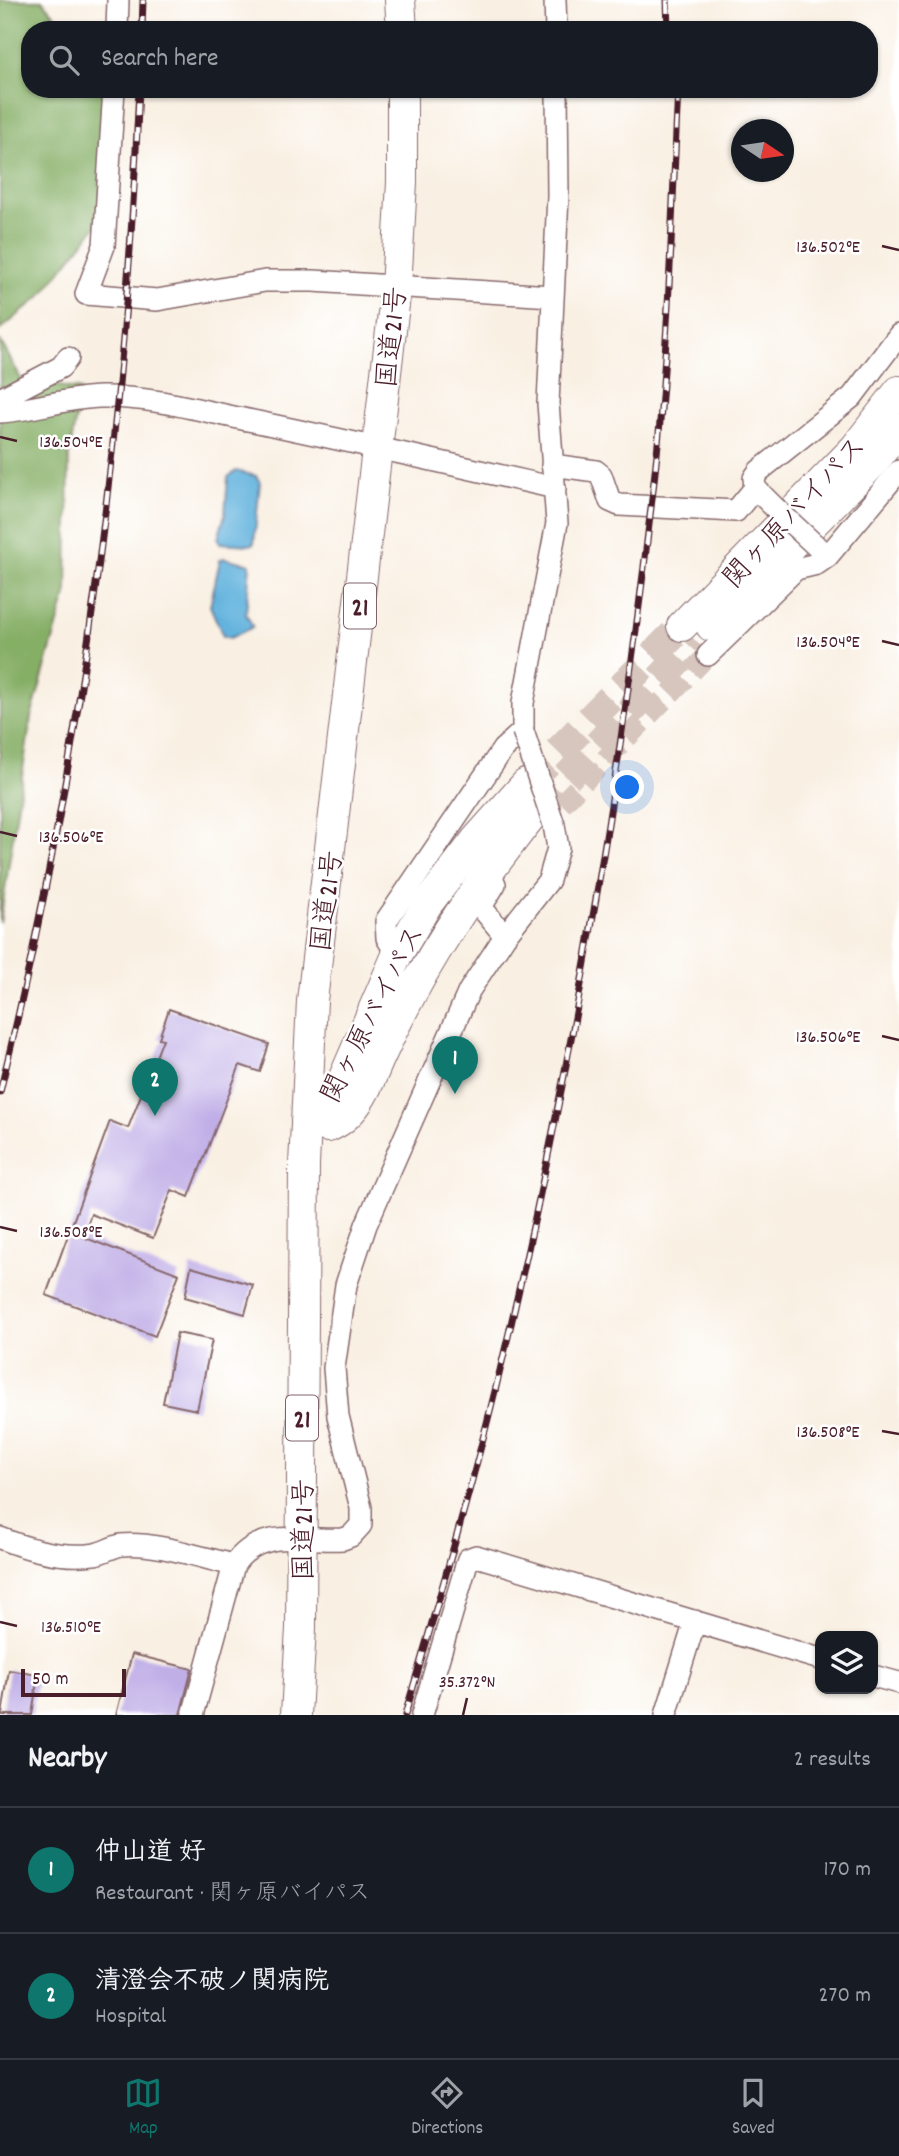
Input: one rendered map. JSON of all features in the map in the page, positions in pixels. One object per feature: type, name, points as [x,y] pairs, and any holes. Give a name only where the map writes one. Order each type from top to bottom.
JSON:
[{"type":"highway","points":[[400,0],[401,21]]},
{"type":"highway","name":"国道21号","points":[[296,1715],[302,1539],[305,1135],[313,1001],[396,288],[402,182],[402,98]]},
{"type":"highway","name":"関ヶ原バイパス","points":[[696,641],[899,391]]},
{"type":"highway","name":"関ヶ原バイパス","points":[[696,641],[873,463],[899,429]]},
{"type":"highway","name":"関ヶ原バイパス","points":[[305,1135],[331,1101],[397,955],[435,895],[476,840],[538,812]]},
{"type":"highway","name":"関ヶ原バイパス","points":[[305,1135],[350,1115],[415,986],[451,922],[538,812]]},
{"type":"highway","points":[[313,1001],[318,1028],[324,1037],[338,1045],[358,1040]]},
{"type":"street","points":[[117,21],[118,0]]},
{"type":"street","points":[[555,0],[556,21]]},
{"type":"street","points":[[113,98],[104,246],[86,294],[157,300],[265,281],[313,281],[552,296]]},
{"type":"street","points":[[193,1715],[234,1565],[243,1550],[256,1542],[343,1539],[358,1531],[361,1525],[361,1508],[338,1416],[334,1368],[346,1285],[366,1225],[469,991],[505,936],[549,880],[558,848],[538,812],[523,731],[523,703],[557,523],[548,403],[558,196],[557,98]]},
{"type":"street","points":[[820,551],[755,488],[754,478],[852,397],[899,335]]},
{"type":"street","points":[[0,399],[61,367],[68,358]]},
{"type":"street","points":[[0,412],[28,411],[57,402],[99,397],[154,401],[377,447],[555,488]]},
{"type":"street","points":[[552,465],[596,471],[601,475],[610,501],[619,505],[736,511],[755,488]]},
{"type":"street","points":[[696,641],[796,569],[817,564],[820,551],[899,471]]},
{"type":"street","points":[[397,955],[387,938],[386,921],[503,749],[523,731]]},
{"type":"street","points":[[505,936],[481,907],[538,812]]},
{"type":"street","points":[[0,1538],[21,1547],[66,1556],[97,1554],[122,1545],[160,1548],[234,1565]]},
{"type":"street","points":[[422,1715],[468,1559],[476,1556],[815,1657]]},
{"type":"street","points":[[666,1715],[695,1620]]},
{"type":"street","points":[[878,1677],[899,1684]]},
{"type":"green space","points":[[0,0],[42,0],[60,21],[21,21],[21,98],[103,98],[104,216],[41,296],[0,330]]},
{"type":"green space","points":[[0,340],[21,379],[81,390],[69,455],[67,592],[31,717],[0,923]]},
{"type":"water","points":[[236,471],[256,476],[260,482],[254,543],[250,545],[220,543],[218,539],[225,514],[228,477]]},
{"type":"water","points":[[224,558],[250,564],[246,614],[253,627],[230,638],[223,636],[210,606],[220,560]]},
{"type":"building","points":[[169,1009],[269,1044],[260,1072],[240,1065],[189,1197],[172,1190],[153,1238],[91,1214],[83,1237],[179,1274],[155,1336],[46,1295],[110,1121],[128,1128],[163,1039],[159,1038]]},
{"type":"building","points":[[191,1267],[253,1285],[245,1314],[185,1297]]},
{"type":"building","points":[[177,1333],[212,1340],[197,1410],[163,1403]]},
{"type":"building","points":[[132,1654],[192,1669],[180,1715],[116,1715]]},
{"type":"building","points":[[9,1670],[38,1675],[32,1715],[2,1715]]},
{"type":"tunnel","points":[[526,784],[682,626]]},
{"type":"tunnel","points":[[536,810],[696,641]]},
{"type":"tunnel","points":[[540,826],[708,655]]},
{"type":"railway","points":[[142,21],[143,0]]},
{"type":"railway","points":[[667,0],[668,21]]},
{"type":"railway","points":[[0,1092],[29,969],[54,844],[95,594],[123,342],[139,98]]},
{"type":"railway","points":[[405,1715],[496,1387],[548,1156],[592,923],[628,689],[657,454],[667,318],[678,98]]},
{"type":"place","name":"仲山道 好","points":[[455,1094]]},
{"type":"place","name":"清澄会不破ノ関病院","points":[[155,1116]]}]
